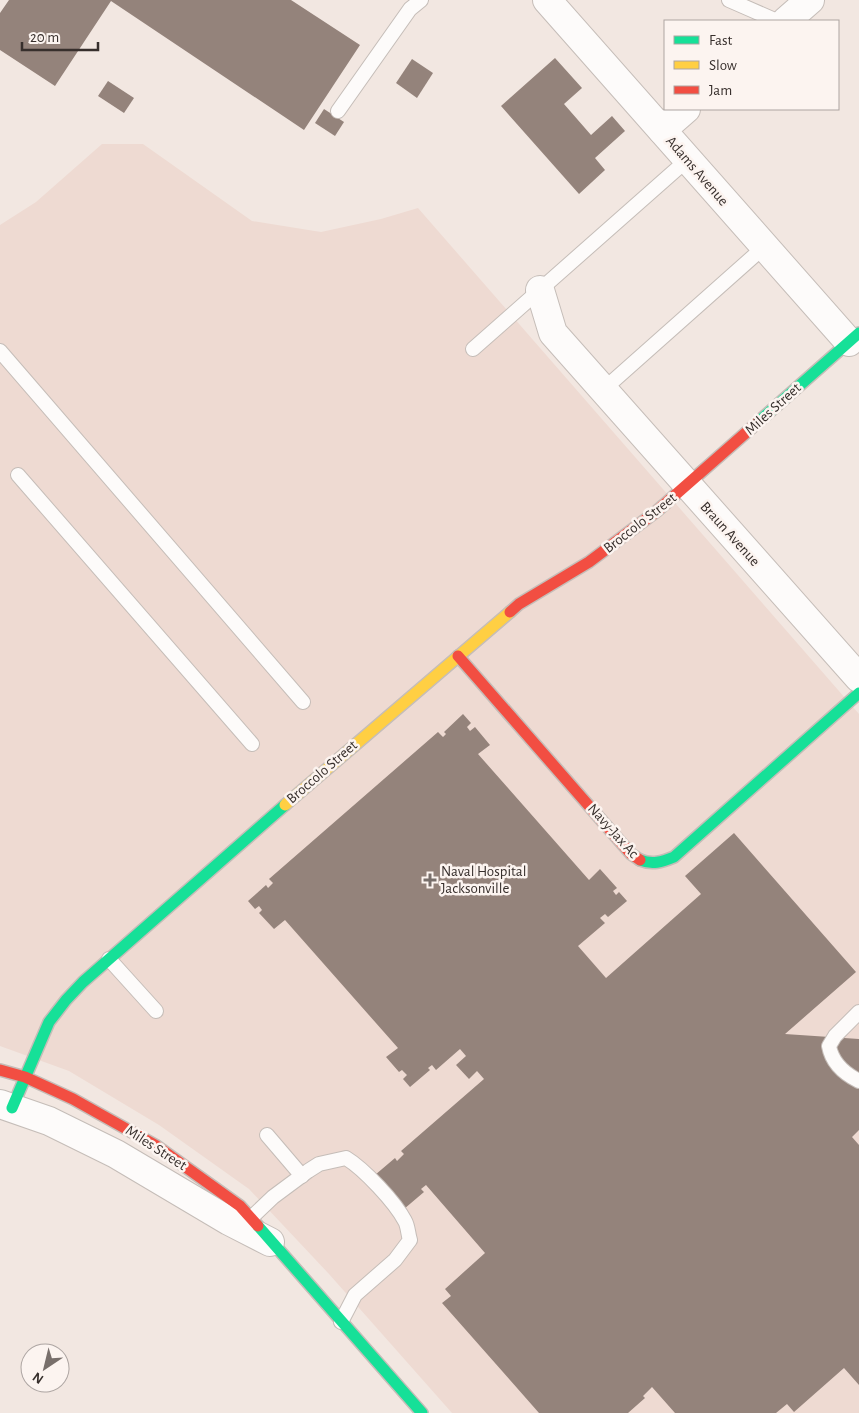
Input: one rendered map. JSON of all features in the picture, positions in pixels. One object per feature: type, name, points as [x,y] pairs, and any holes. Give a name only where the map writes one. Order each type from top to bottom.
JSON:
[{"type":"street","name":"Adams Avenue","points":[[547,0],[764,248],[854,338]]},
{"type":"street","points":[[787,20],[810,0]]},
{"type":"street","points":[[662,130],[685,110]]},
{"type":"street","name":"Braun Avenue","points":[[540,290],[553,334],[859,678]]},
{"type":"street","name":"Miles Street","points":[[687,486],[854,338]]},
{"type":"street","name":"Broccolo Street","points":[[6,1106],[25,1077],[49,1022],[66,1000],[109,959],[315,778],[519,604],[589,562],[645,521],[687,486]]},
{"type":"street","name":"Navy-Jax Ac","points":[[458,656],[632,854],[642,862],[657,864],[674,857],[859,693]]},
{"type":"street","name":"Miles Street","points":[[0,1070],[25,1077],[73,1099],[155,1144],[240,1206],[422,1413]]},
{"type":"street","name":"Miles Street","points":[[6,1106],[48,1121],[116,1154],[229,1221],[270,1242]]},
{"type":"lane","points":[[338,111],[410,8],[421,0]]},
{"type":"lane","points":[[729,0],[775,20]]},
{"type":"lane","points":[[473,349],[687,160]]},
{"type":"lane","points":[[603,390],[764,248]]},
{"type":"lane","points":[[0,351],[303,702]]},
{"type":"lane","points":[[18,475],[252,744]]},
{"type":"lane","points":[[109,959],[156,1011]]},
{"type":"lane","points":[[859,1012],[835,1036],[829,1046],[835,1062],[845,1073],[859,1081]]},
{"type":"lane","points":[[267,1135],[302,1176]]},
{"type":"lane","points":[[251,1218],[273,1197],[319,1164],[346,1158],[358,1166],[387,1197],[406,1222],[410,1240],[383,1272],[355,1295],[341,1322]]},
{"type":"shaded area","name":"Naval Hospital Jacksonville","points":[[102,144],[143,144],[252,221],[321,232],[381,219],[418,208],[859,714],[859,1413],[452,1413],[329,1274],[249,1189],[159,1125],[69,1071],[0,1046],[0,225],[36,202]]},
{"type":"building","points":[[9,0],[291,0],[360,45],[304,130],[111,1],[55,86],[0,50],[0,13]]},
{"type":"building","points":[[555,58],[582,88],[564,104],[591,135],[612,116],[625,131],[595,158],[605,170],[579,194],[501,106]]},
{"type":"building","points":[[412,59],[433,73],[417,98],[396,83]]},
{"type":"building","points":[[108,81],[134,98],[124,113],[98,96]]},
{"type":"building","points":[[324,109],[344,122],[335,136],[315,123]]},
{"type":"building","points":[[463,714],[471,723],[467,727],[470,731],[475,727],[490,745],[478,754],[589,880],[600,869],[617,888],[613,891],[616,895],[619,892],[627,901],[608,917],[605,914],[600,918],[605,923],[578,946],[606,978],[701,894],[685,876],[734,833],[856,972],[785,1034],[859,1039],[859,1130],[852,1137],[859,1145],[859,1385],[844,1368],[794,1412],[787,1404],[776,1413],[675,1413],[652,1387],[643,1396],[645,1398],[628,1413],[539,1413],[442,1303],[451,1296],[445,1289],[485,1253],[426,1185],[421,1189],[424,1192],[404,1209],[375,1175],[395,1158],[397,1161],[404,1154],[401,1151],[484,1079],[477,1071],[469,1079],[456,1065],[466,1056],[460,1049],[436,1070],[432,1065],[428,1068],[430,1070],[410,1087],[403,1079],[407,1075],[402,1070],[399,1072],[386,1057],[398,1048],[285,920],[274,929],[259,913],[262,910],[259,906],[255,909],[248,901],[266,885],[268,888],[273,883],[269,879],[438,732],[443,737],[446,734],[444,732]]},
{"type":"traffic: fast","points":[[757,423],[859,333]]},
{"type":"traffic: fast","points":[[640,860],[657,862],[674,857],[859,693]]},
{"type":"traffic: fast","points":[[12,1108],[49,1022],[66,1000],[83,982],[285,805]]},
{"type":"traffic: fast","points":[[258,1226],[422,1413]]},
{"type":"traffic: slow","points":[[285,805],[510,612]]},
{"type":"traffic: jam","points":[[510,612],[519,604],[589,562],[657,511],[757,423]]},
{"type":"traffic: jam","points":[[458,656],[631,854],[640,860]]},
{"type":"traffic: jam","points":[[0,1070],[25,1077],[73,1099],[155,1145],[240,1206],[258,1226]]},
{"type":"place","name":"Naval Hospital Jacksonville","points":[[430,880]]}]
